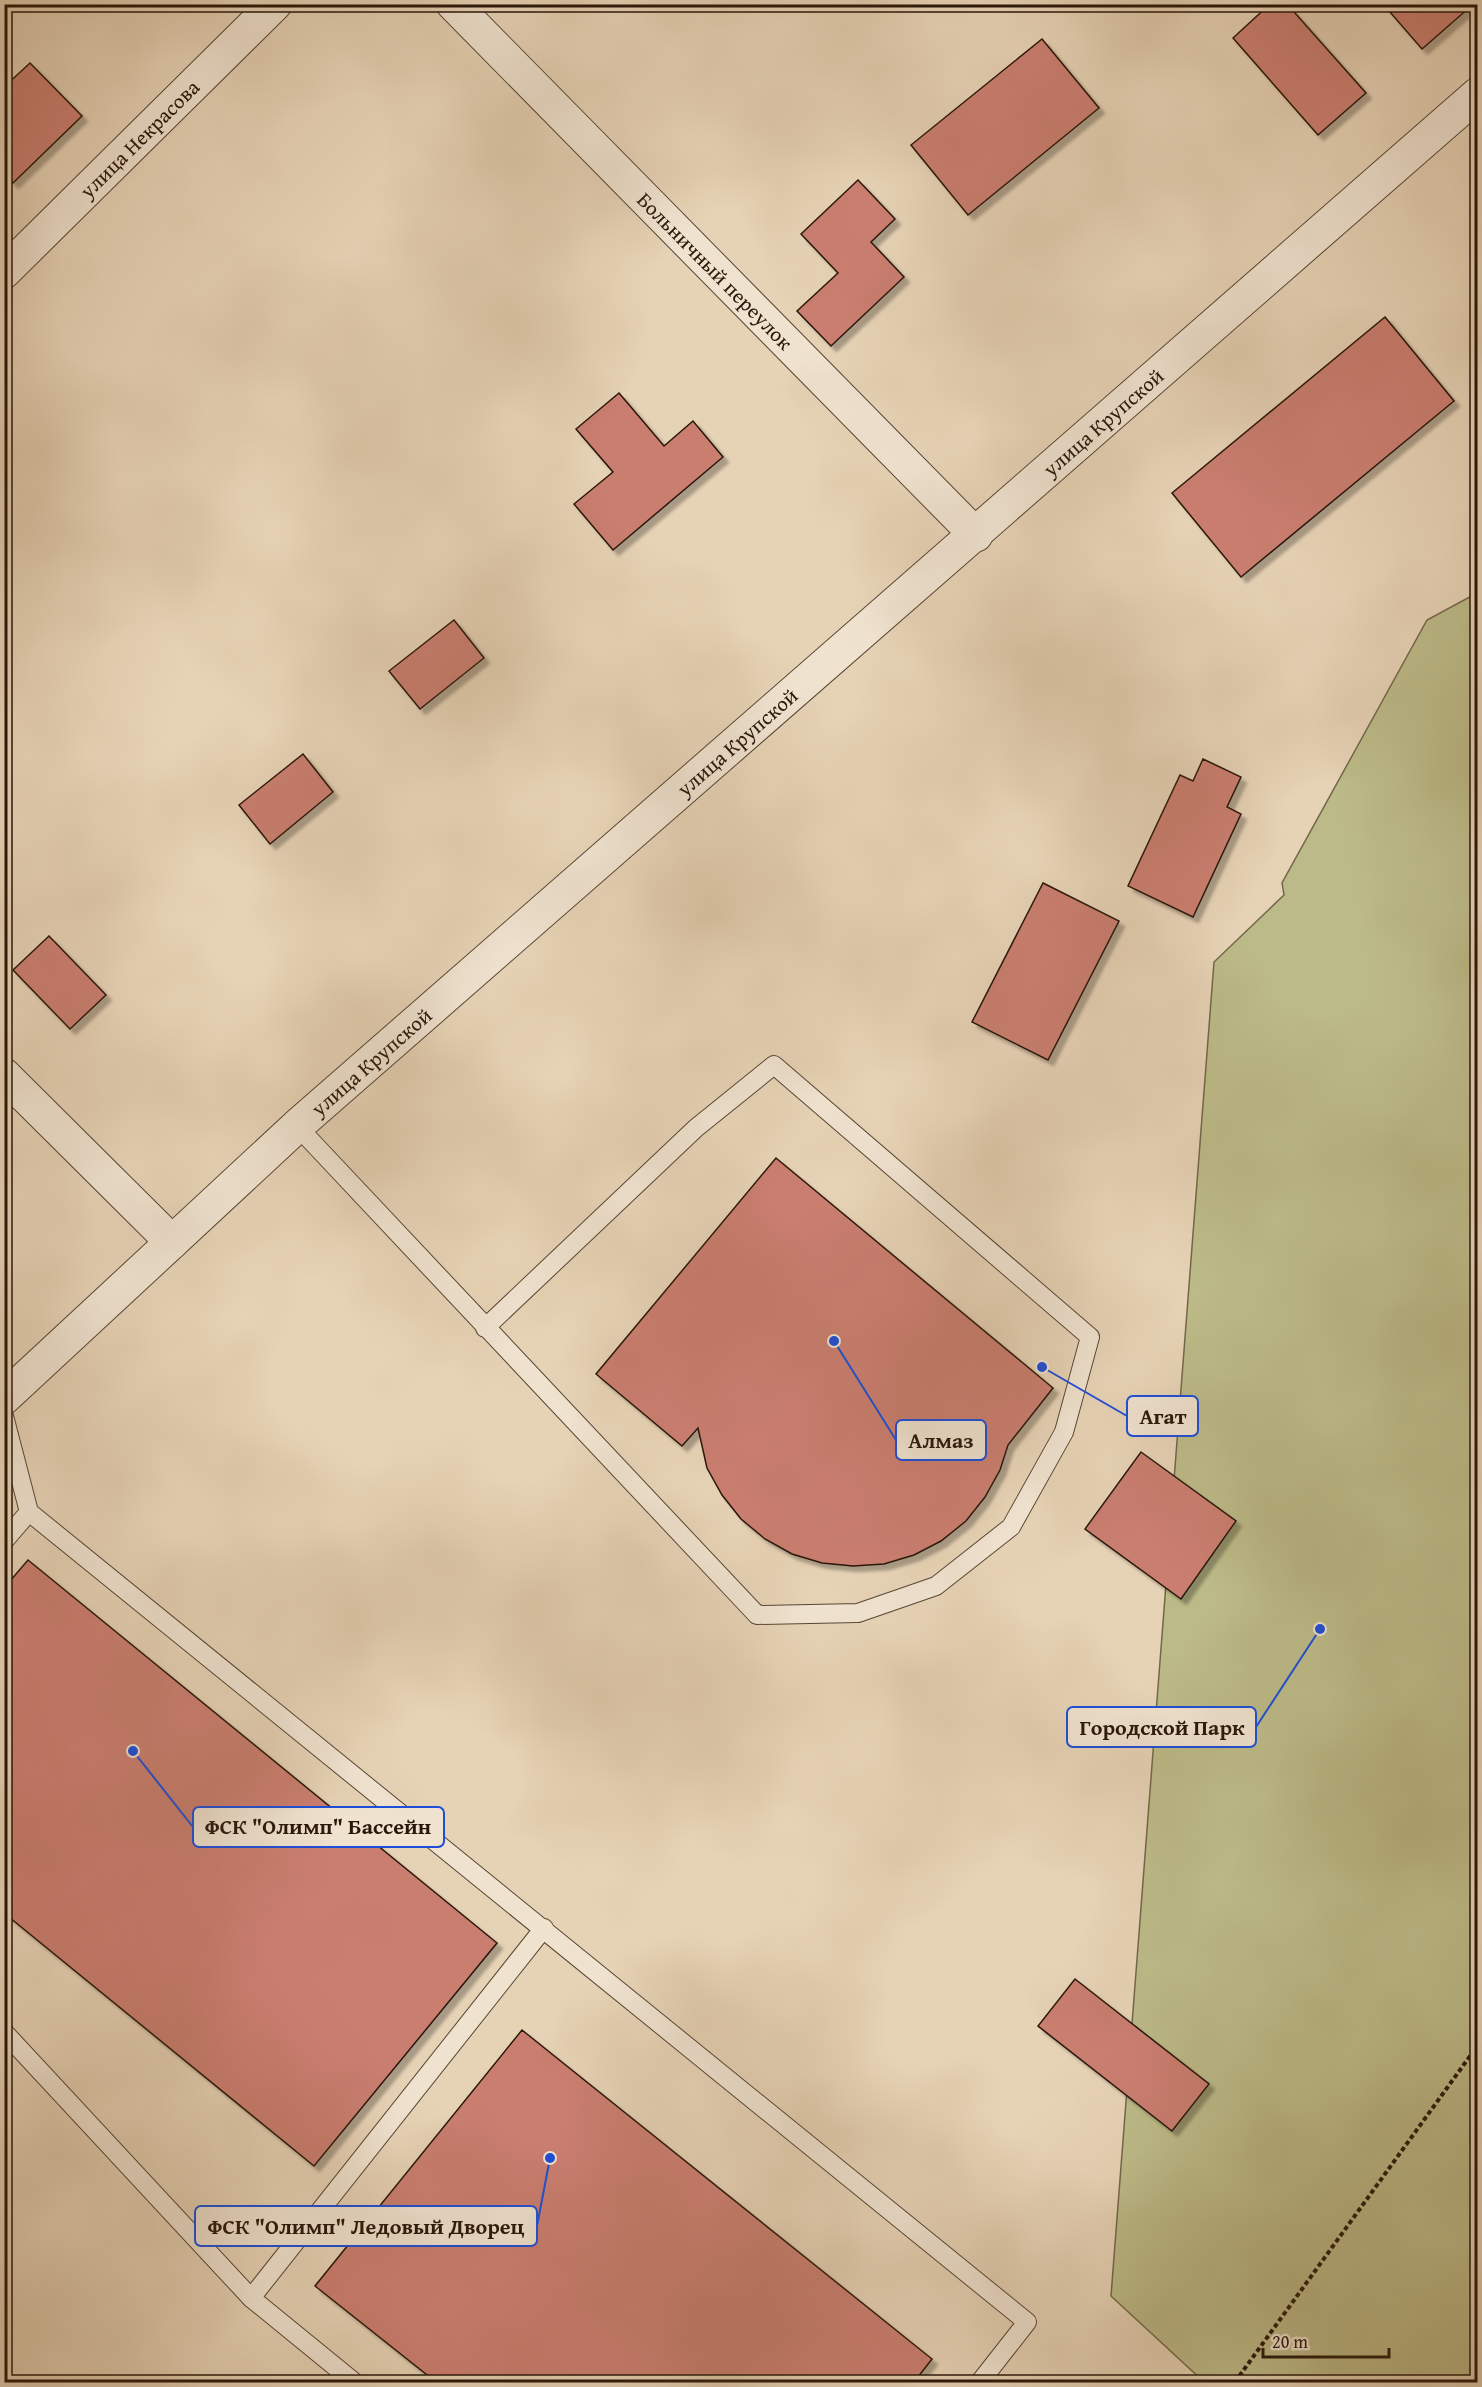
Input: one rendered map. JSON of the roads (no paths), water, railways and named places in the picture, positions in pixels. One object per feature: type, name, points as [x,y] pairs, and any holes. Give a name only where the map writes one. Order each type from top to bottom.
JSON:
[{"type":"street","name":"улица Некрасова","points":[[4,272],[275,4]]},
{"type":"street","name":"Больничный переулок","points":[[453,4],[976,535]]},
{"type":"street","name":"улица Крупской","points":[[4,1398],[297,1126],[976,535],[1478,93]]},
{"type":"street","points":[[4,1075],[172,1242]]},
{"type":"lane","points":[[297,1126],[485,1328],[757,1615],[858,1613],[925,1590],[936,1586],[1011,1527],[1064,1432],[1090,1337],[774,1065],[696,1128],[485,1328]]},
{"type":"lane","points":[[4,1416],[29,1512],[1027,2322],[980,2382]]},
{"type":"lane","points":[[4,1541],[29,1512]]},
{"type":"lane","points":[[250,2298],[544,1928]]},
{"type":"lane","points":[[4,2032],[250,2298],[354,2382]]},
{"type":"place","name":"Алмаз","points":[[834,1341]]},
{"type":"place","name":"Агат","points":[[1042,1367]]},
{"type":"place","name":"Городской Парк","points":[[1320,1629]]},
{"type":"place","name":"ФСК \"Олимп\" Бассейн","points":[[133,1751]]},
{"type":"place","name":"ФСК \"Олимп\" Ледовый Дворец","points":[[550,2158]]}]
